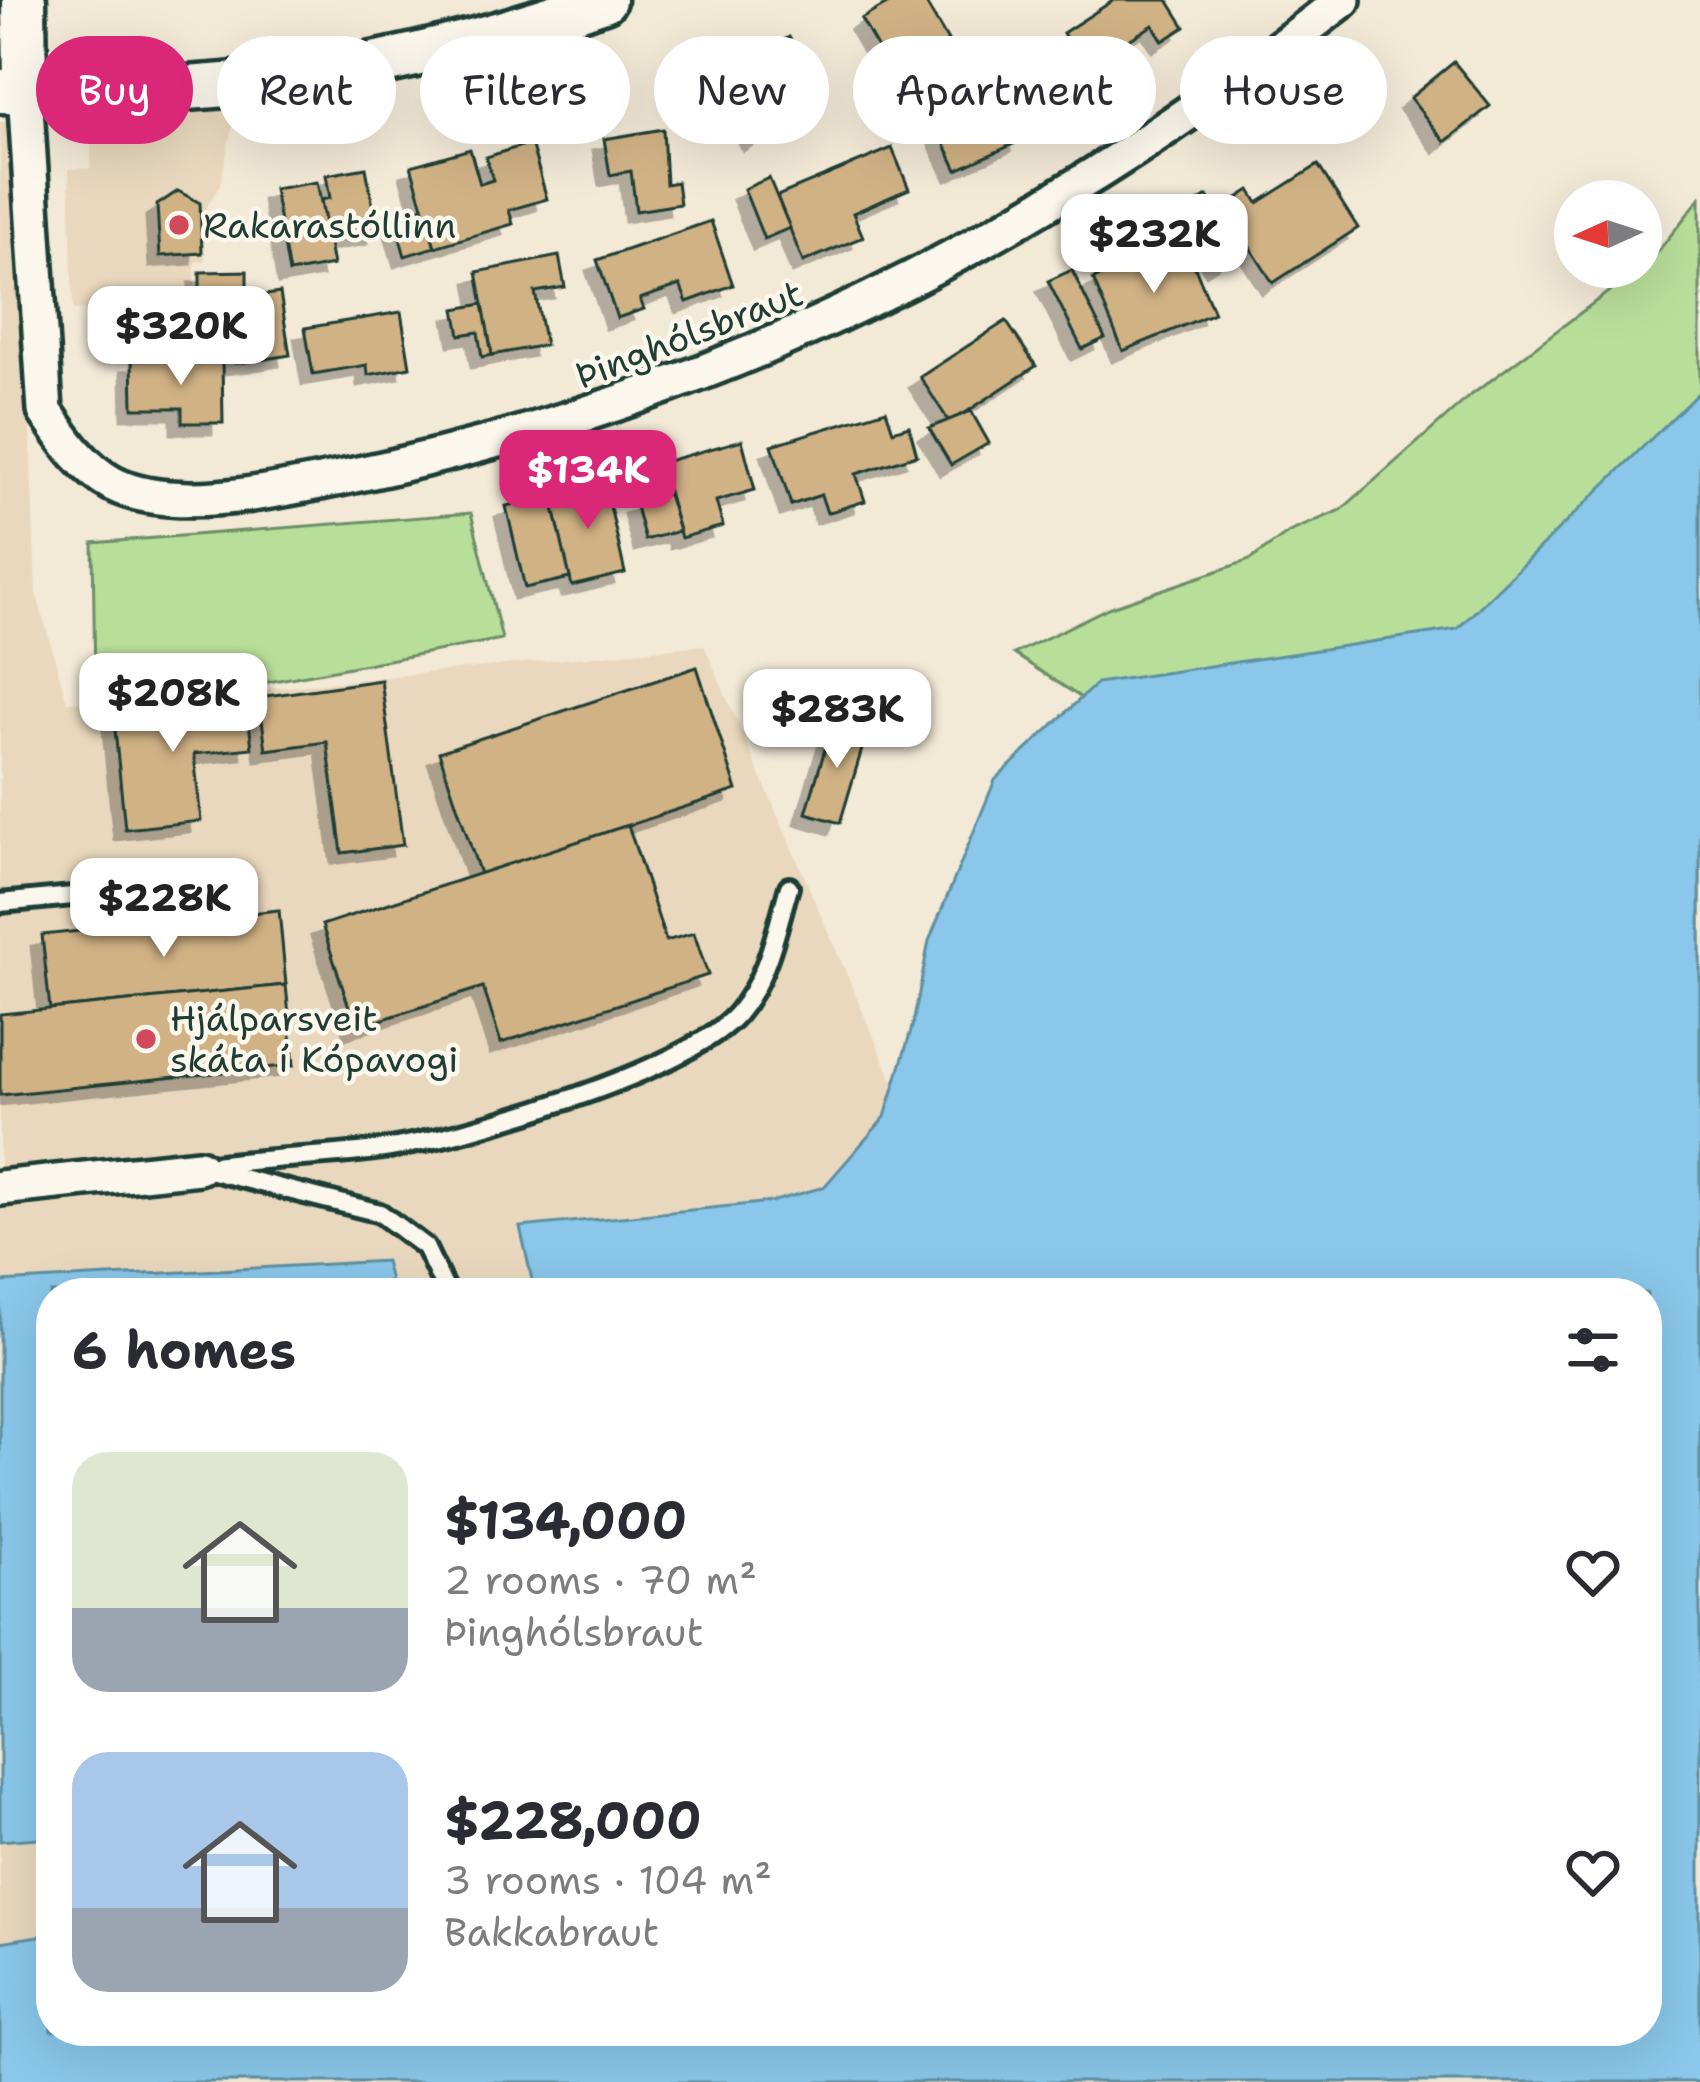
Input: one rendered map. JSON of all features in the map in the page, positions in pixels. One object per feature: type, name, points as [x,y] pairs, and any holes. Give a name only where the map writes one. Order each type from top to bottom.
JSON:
[{"type":"street","points":[[24,0],[12,91],[156,94],[291,80],[434,55],[604,0]]},
{"type":"street","name":"Þinghólsbraut","points":[[12,91],[45,412],[76,455],[113,484],[178,500],[298,487],[530,435],[837,319],[982,244],[1146,146],[1343,0]]},
{"type":"street","points":[[0,1188],[199,1167]]},
{"type":"lane","points":[[0,903],[228,881]]},
{"type":"lane","points":[[199,1167],[277,1155],[388,1149],[454,1135],[664,1064],[707,1041],[738,1013],[764,971],[789,887]]},
{"type":"lane","points":[[199,1167],[380,1213],[425,1247],[440,1278]]},
{"type":"shaded area","points":[[217,107],[217,144],[229,144],[220,185],[204,211],[205,261],[195,262],[196,307],[73,310],[69,169],[91,168],[91,144],[193,144],[193,110]]},
{"type":"shaded area","points":[[0,122],[18,122],[36,592],[67,702],[245,691],[704,645],[894,1084],[885,1117],[824,1187],[771,1202],[520,1228],[532,1278],[36,1278],[36,1453],[0,1837]]},
{"type":"shaded area","points":[[36,1838],[36,1936],[0,1942],[0,1841]]},
{"type":"green space","points":[[1700,198],[1700,1101],[1014,654],[1108,608],[1250,560],[1289,532],[1341,510],[1470,396],[1613,288],[1662,288],[1662,246]]},
{"type":"green space","points":[[471,513],[502,639],[252,685],[95,687],[93,543]]},
{"type":"water","points":[[1700,391],[1700,2082],[0,2082],[0,1942],[36,1936],[36,2046],[1662,2046],[1662,1278],[532,1278],[520,1227],[771,1202],[824,1187],[885,1117],[913,1024],[929,941],[995,780],[1097,683],[1457,629]]},
{"type":"water","points":[[385,1261],[389,1278],[73,1278]]},
{"type":"water","points":[[36,1280],[36,1838],[0,1841],[0,1282]]},
{"type":"building","points":[[894,0],[924,0],[945,36],[871,36],[861,19]]},
{"type":"building","points":[[1114,0],[1168,0],[1185,27],[1163,41],[1153,25],[1135,36],[1063,33]]},
{"type":"building","points":[[1454,62],[1490,106],[1445,142],[1410,98]]},
{"type":"building","points":[[654,131],[654,144],[664,144],[666,184],[677,182],[680,204],[636,211],[631,171],[610,175],[605,144],[630,144],[630,135]]},
{"type":"building","points":[[531,144],[547,199],[509,210],[513,224],[435,247],[411,166],[470,149],[480,184],[493,180],[486,157]]},
{"type":"building","points":[[945,144],[1013,144],[957,170]]},
{"type":"building","points":[[892,148],[909,189],[853,213],[863,237],[803,262],[777,196]]},
{"type":"building","points":[[1318,165],[1358,228],[1273,283],[1224,207],[1250,190],[1258,203]]},
{"type":"building","points":[[366,168],[378,233],[338,240],[336,224],[326,226],[321,200],[330,198],[326,175]]},
{"type":"building","points":[[769,178],[790,228],[764,239],[744,189]]},
{"type":"building","points":[[317,182],[333,265],[289,273],[274,189]]},
{"type":"building","points":[[178,191],[200,203],[202,253],[160,256],[157,205]]},
{"type":"building","points":[[1207,196],[1240,249],[1217,264],[1184,211]]},
{"type":"building","points":[[423,207],[435,247],[405,256],[393,215]]},
{"type":"building","points":[[711,221],[733,285],[687,302],[680,285],[640,299],[644,309],[617,318],[597,260]]},
{"type":"building","points":[[1184,241],[1214,313],[1123,351],[1093,279]]},
{"type":"building","points":[[559,256],[565,287],[535,292],[545,345],[492,355],[477,272]]},
{"type":"building","points":[[1072,270],[1105,338],[1082,349],[1048,281]]},
{"type":"building","points":[[247,271],[247,305],[200,306],[200,272]]},
{"type":"building","points":[[280,293],[290,355],[260,360],[251,297]]},
{"type":"building","points":[[483,304],[492,355],[482,357],[478,332],[460,335],[455,309]]},
{"type":"building","points":[[252,306],[260,360],[235,363],[227,310]]},
{"type":"building","points":[[401,312],[410,367],[368,375],[367,365],[313,374],[305,328]]},
{"type":"building","points":[[1006,321],[1036,366],[950,423],[920,377]]},
{"type":"building","points":[[222,359],[223,423],[182,423],[182,408],[133,408],[132,360]]},
{"type":"building","points":[[886,410],[893,431],[909,426],[917,455],[856,474],[865,501],[827,513],[821,495],[791,505],[772,445]]},
{"type":"building","points":[[971,411],[989,443],[951,465],[929,428]]},
{"type":"building","points":[[742,440],[755,490],[716,501],[723,526],[681,538],[660,463]]},
{"type":"building","points":[[604,479],[625,573],[572,586],[550,492]]},
{"type":"building","points":[[668,494],[679,531],[645,540],[635,503]]},
{"type":"building","points":[[551,495],[570,578],[525,588],[506,506]]},
{"type":"building","points":[[697,667],[737,790],[480,874],[439,752]]},
{"type":"building","points":[[381,680],[403,845],[342,853],[327,742],[266,750],[259,697]]},
{"type":"building","points":[[246,696],[252,748],[194,754],[201,821],[125,829],[113,710]]},
{"type":"building","points":[[834,719],[868,729],[840,823],[806,813]]},
{"type":"building","points":[[628,825],[666,941],[694,933],[708,975],[501,1043],[483,987],[356,1028],[322,925]]},
{"type":"building","points":[[279,910],[286,985],[50,1009],[42,935]]},
{"type":"building","name":"Hjálparsveit skáta í Kópavogi","points":[[286,985],[294,1065],[0,1095],[0,1014]]},
{"type":"place","name":"Rakarastóllinn","points":[[179,225]]},
{"type":"place","name":"Hjálparsveit skáta í Kópavogi","points":[[146,1039]]}]
